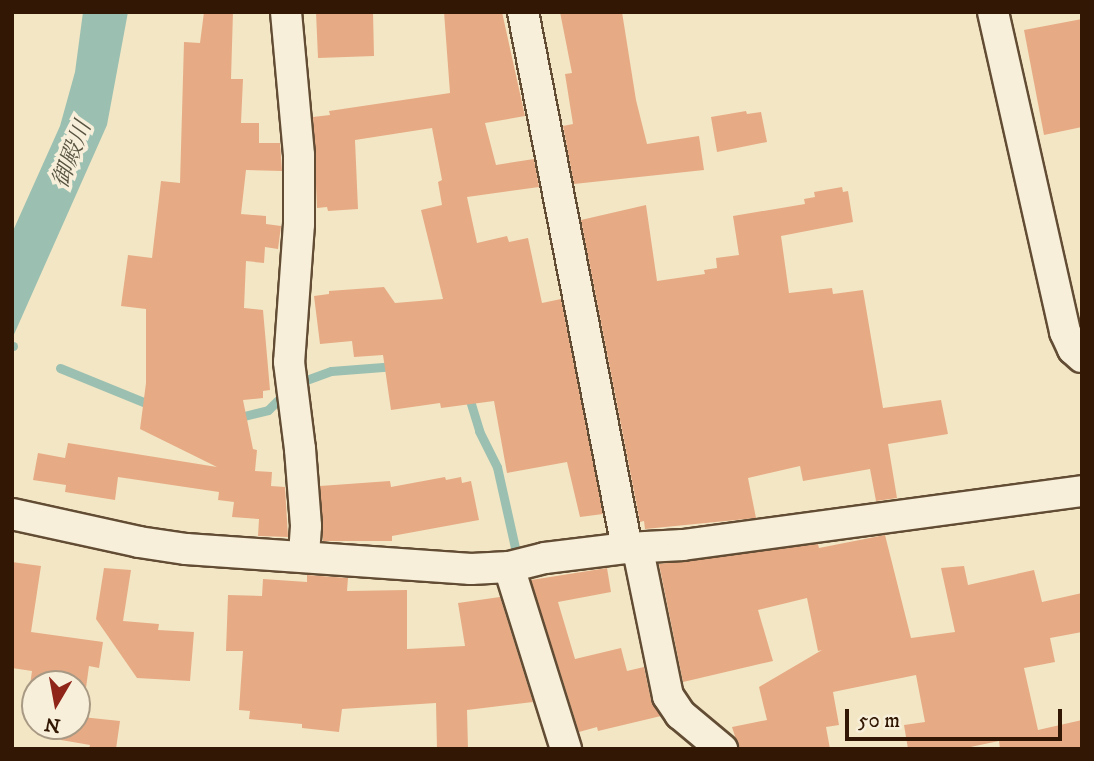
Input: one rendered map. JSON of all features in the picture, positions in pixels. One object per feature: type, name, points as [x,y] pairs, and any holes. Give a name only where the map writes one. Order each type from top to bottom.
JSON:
[{"type":"street","points":[[286,12],[299,155],[299,223],[289,335],[306,526],[304,557]]},
{"type":"street","points":[[523,12],[632,549],[668,696],[680,714],[722,749]]},
{"type":"street","points":[[993,12],[1065,332],[1073,349],[1082,357]]},
{"type":"street","points":[[12,514],[139,542],[471,569],[509,567],[545,558],[1082,491]]},
{"type":"street","points":[[509,567],[566,749]]},
{"type":"water","name":"御殿川","points":[[83,12],[128,12],[107,125],[12,339],[12,233],[60,126],[75,72]]},
{"type":"building","points":[[204,12],[233,12],[231,79],[243,79],[241,123],[259,123],[259,143],[280,143],[282,171],[246,170],[241,214],[266,216],[266,224],[281,226],[278,249],[265,247],[264,263],[246,261],[244,308],[263,310],[270,390],[263,391],[263,398],[243,400],[253,449],[257,450],[255,471],[272,472],[271,486],[285,487],[288,537],[258,536],[259,519],[232,517],[234,502],[218,500],[219,492],[118,477],[115,500],[65,492],[66,485],[33,480],[38,453],[65,458],[68,443],[217,467],[140,429],[146,383],[146,309],[121,306],[128,255],[152,258],[161,181],[180,183],[184,42],[200,43]]},
{"type":"building","points":[[316,12],[373,12],[374,56],[318,58]]},
{"type":"building","points":[[444,12],[502,12],[525,116],[485,123],[496,165],[534,159],[539,187],[467,197],[477,243],[507,236],[509,242],[528,238],[542,303],[561,299],[603,514],[580,517],[567,462],[507,473],[494,401],[441,408],[440,403],[391,410],[383,355],[354,357],[352,341],[320,344],[314,296],[329,294],[329,291],[384,287],[395,303],[443,299],[421,210],[442,205],[438,182],[442,180],[432,128],[355,140],[358,209],[328,211],[327,207],[317,208],[313,117],[330,115],[329,111],[450,93]]},
{"type":"building","points":[[560,12],[622,12],[636,100],[647,144],[699,136],[704,170],[574,184],[563,126],[573,124],[565,74],[572,73]]},
{"type":"building","points":[[1082,19],[1082,127],[1044,135],[1024,30]]},
{"type":"building","points":[[746,111],[747,114],[761,112],[767,142],[717,152],[711,117]]},
{"type":"building","points":[[842,187],[843,192],[848,191],[853,222],[781,236],[789,293],[832,288],[833,294],[863,290],[883,408],[941,400],[948,434],[888,444],[897,498],[876,501],[870,469],[803,481],[800,466],[748,478],[756,518],[645,529],[644,521],[640,522],[581,220],[646,205],[657,281],[705,274],[704,270],[717,268],[716,258],[739,255],[733,216],[805,204],[804,199],[815,197],[814,192]]},
{"type":"building","points":[[445,477],[446,480],[461,477],[462,483],[471,481],[479,520],[392,536],[392,541],[323,541],[320,486],[390,481],[391,487]]},
{"type":"building","points":[[885,535],[911,638],[955,632],[941,568],[964,566],[968,585],[1034,570],[1042,602],[1082,593],[1082,632],[1050,638],[1055,662],[1024,668],[1038,730],[1082,720],[1082,749],[1000,749],[999,741],[961,749],[908,749],[904,725],[925,722],[916,675],[833,692],[839,725],[826,727],[830,749],[739,749],[732,727],[767,720],[759,687],[822,650],[818,651],[807,598],[758,610],[773,661],[683,682],[659,564],[818,544],[819,548]]},
{"type":"building","points":[[12,562],[41,566],[31,632],[103,642],[99,668],[12,668]]},
{"type":"building","points":[[104,568],[131,570],[123,621],[159,624],[158,630],[194,632],[190,681],[137,678],[96,619]]},
{"type":"building","points":[[607,568],[611,592],[558,602],[575,659],[621,648],[627,671],[644,667],[651,700],[661,716],[598,731],[597,727],[579,732],[531,580]]},
{"type":"building","points":[[307,575],[348,578],[347,591],[407,590],[407,649],[465,646],[458,603],[500,597],[533,702],[467,710],[468,749],[437,749],[436,703],[342,709],[339,732],[302,728],[302,724],[249,719],[250,711],[239,710],[243,651],[226,651],[228,595],[262,596],[263,579],[307,582]]},
{"type":"building","points":[[91,718],[120,721],[116,749],[89,749],[90,745],[61,740],[91,740]]},
{"type":"waterway","points":[[298,383],[331,371],[396,366]]},
{"type":"waterway","points":[[60,368],[153,406]]},
{"type":"waterway","points":[[236,418],[268,410],[286,392]]},
{"type":"waterway","points":[[468,394],[479,431],[497,467],[516,552]]}]
